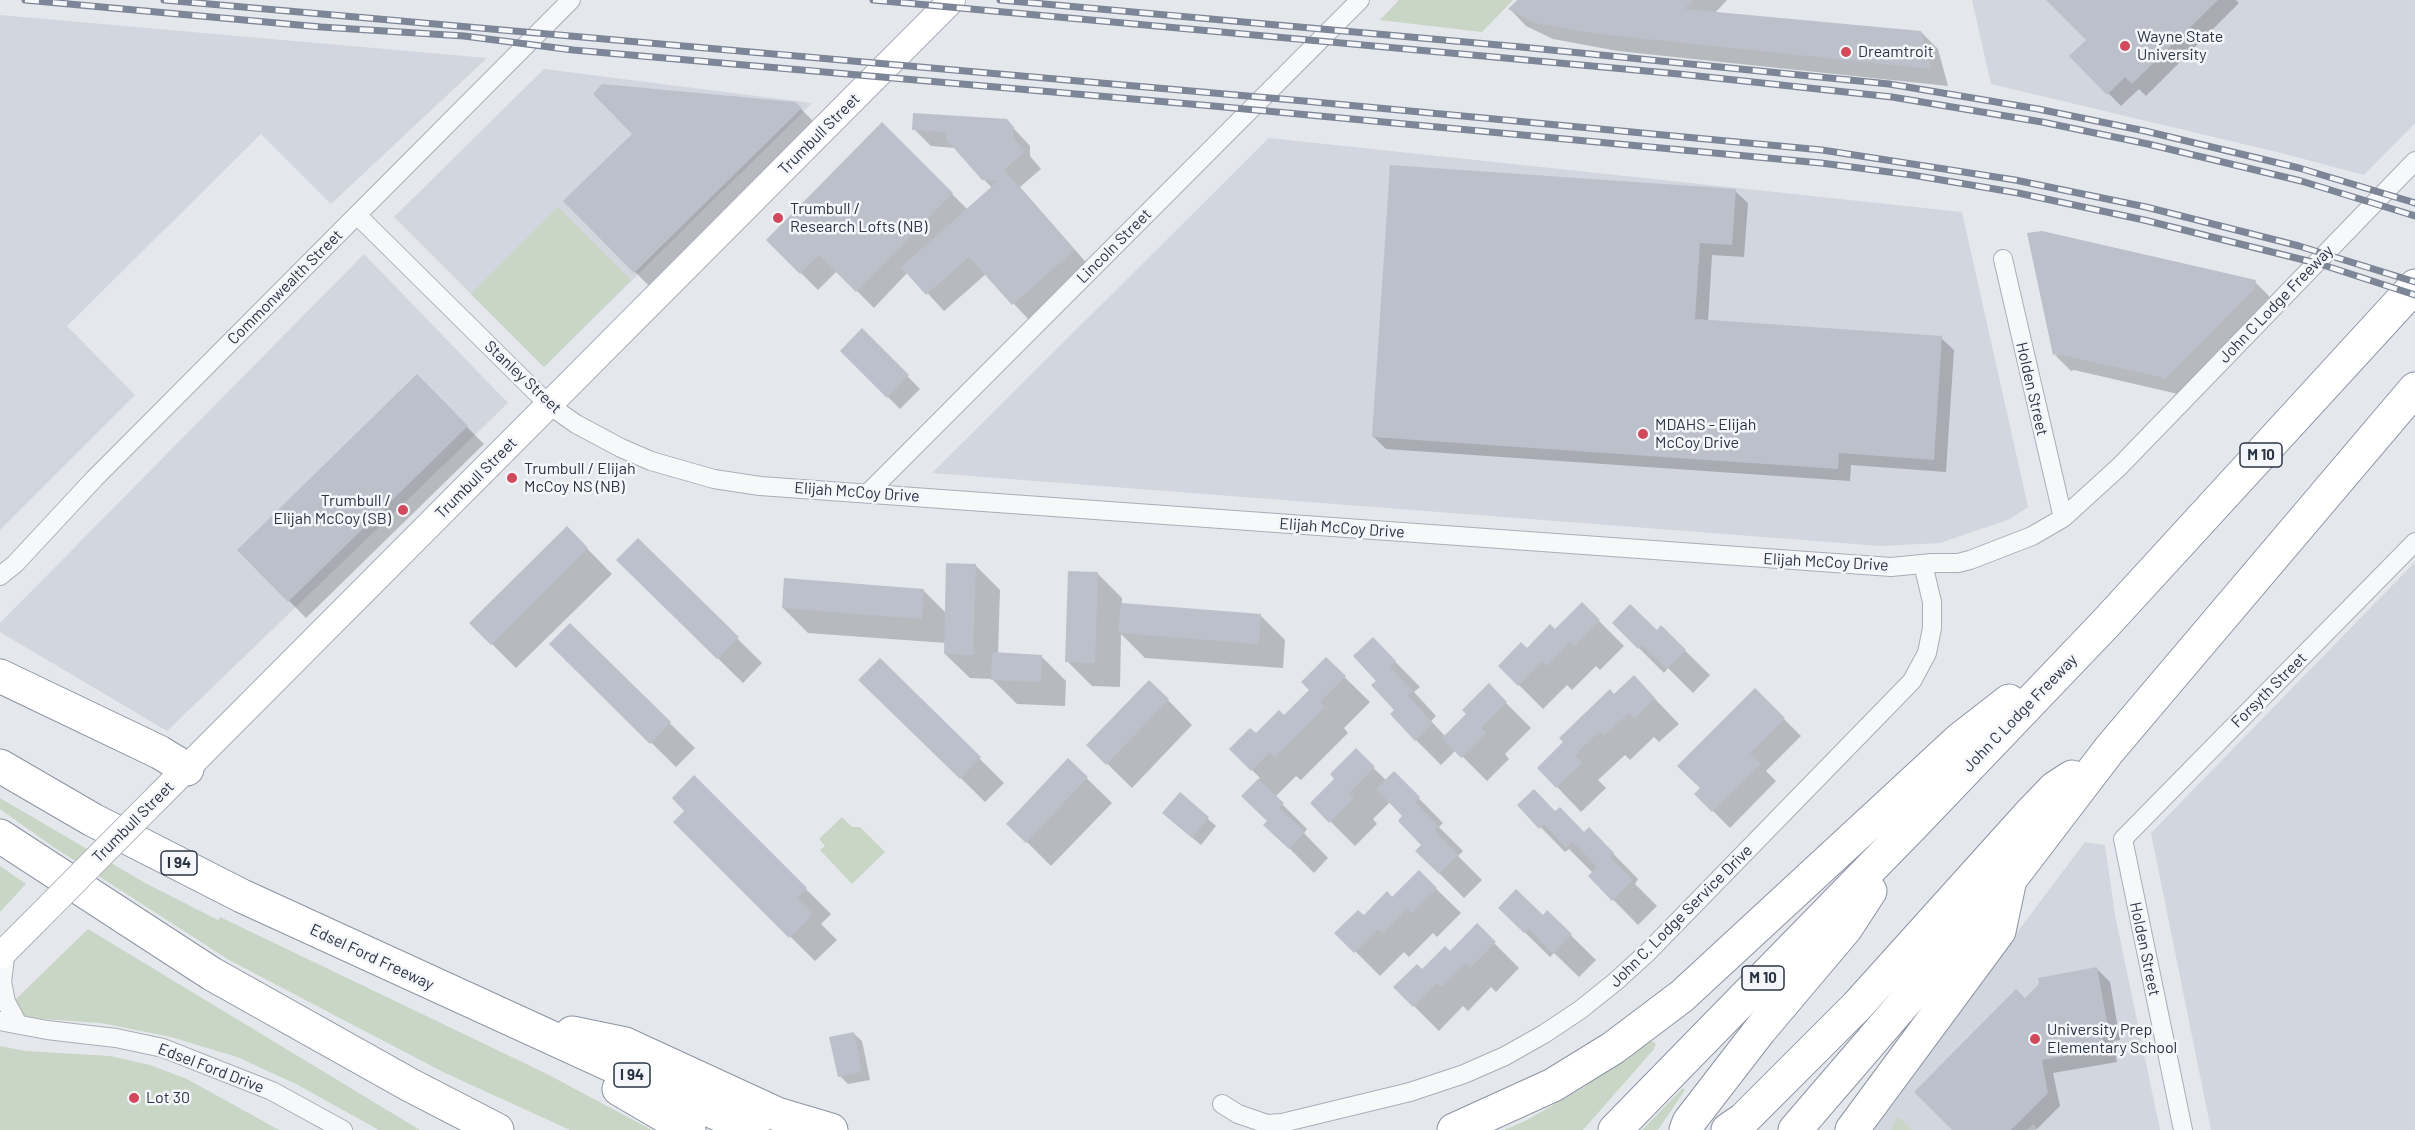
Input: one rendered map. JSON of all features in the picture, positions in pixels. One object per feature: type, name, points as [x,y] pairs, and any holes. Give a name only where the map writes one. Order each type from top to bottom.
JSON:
[{"type":"highway","name":"John C Lodge Freeway","points":[[1615,1130],[1912,826],[2106,623],[2415,286]]},
{"type":"highway","points":[[1795,1130],[2009,880],[2109,750],[2415,389]]},
{"type":"highway","points":[[2380,433],[2415,396]]},
{"type":"highway","points":[[1454,1130],[1553,1085],[1613,1048],[1682,996],[1959,740],[2106,623]]},
{"type":"highway","points":[[0,676],[159,752],[187,769]]},
{"type":"highway","points":[[1736,1125],[1857,1006],[2055,788],[2109,750]]},
{"type":"highway","name":"Edsel Ford Freeway","points":[[0,766],[93,820],[242,896],[753,1130]]},
{"type":"highway","points":[[1686,1130],[1689,1122],[1760,1030],[1846,927],[1912,826]]},
{"type":"highway","points":[[0,836],[212,974],[410,1085],[497,1130]]},
{"type":"highway","points":[[1852,1130],[1999,931],[2009,880]]},
{"type":"highway","points":[[461,998],[688,1130]]},
{"type":"highway","points":[[512,1020],[625,1044],[777,1114],[831,1130]]},
{"type":"highway","points":[[410,1085],[453,1130]]},
{"type":"street","name":"Commonwealth Street","points":[[0,576],[15,564],[94,479],[572,0]]},
{"type":"street","name":"Trumbull Street","points":[[3,952],[952,0]]},
{"type":"street","name":"Lincoln Street","points":[[867,493],[1360,0]]},
{"type":"street","name":"John C Lodge Freeway","points":[[1923,564],[1958,563],[1970,560],[2032,536],[2062,518],[2119,467],[2415,161]]},
{"type":"street","name":"Stanley Street","points":[[357,216],[549,405],[592,434],[651,461],[714,479],[760,486]]},
{"type":"street","name":"Holden Street","points":[[2003,259],[2062,518]]},
{"type":"street","name":"Elijah McCoy Drive","points":[[760,486],[1729,557],[1891,567],[1923,564]]},
{"type":"street","name":"Forsyth Street","points":[[2123,839],[2415,542]]},
{"type":"street","name":"John C. Lodge Service Drive","points":[[1222,1104],[1238,1114],[1268,1124],[1282,1123],[1410,1092],[1464,1074],[1504,1056],[1544,1034],[1580,1010],[1648,952],[1912,681],[1927,653],[1932,628],[1932,602],[1923,564]]},
{"type":"street","name":"Holden Street","points":[[2123,839],[2183,1130]]},
{"type":"street","points":[[3,952],[2,982],[9,1022]]},
{"type":"street","name":"Edsel Ford Drive","points":[[9,1022],[47,1030],[117,1038],[164,1048],[272,1091],[343,1130]]},
{"type":"shaded area","points":[[1972,0],[2415,0],[2415,123],[2364,175],[1991,84]]},
{"type":"shaded area","points":[[0,15],[487,58],[331,204],[261,134],[67,326],[135,395],[0,530]]},
{"type":"shaded area","points":[[544,69],[812,103],[544,367],[394,217]]},
{"type":"shaded area","points":[[1269,138],[1962,212],[2028,507],[2010,519],[1940,543],[1881,546],[932,473]]},
{"type":"shaded area","points":[[364,254],[508,403],[167,731],[0,632],[0,623]]},
{"type":"shaded area","points":[[2415,562],[2415,1130],[2211,1130],[2151,833]]},
{"type":"shaded area","points":[[2085,842],[2105,845],[2115,915],[2160,1130],[2038,1130],[2033,1124],[2027,1130],[1868,1130]]},
{"type":"green space","points":[[1399,0],[1513,0],[1482,32],[1380,20]]},
{"type":"green space","points":[[558,207],[631,280],[544,367],[471,294]]},
{"type":"green space","points":[[0,798],[147,884],[218,920],[220,917],[545,1073],[652,1130],[570,1130],[445,1073],[229,960],[52,846],[0,809]]},
{"type":"green space","points":[[842,817],[852,827],[860,827],[885,852],[852,884],[820,850],[825,846],[819,839]]},
{"type":"green space","points":[[0,866],[26,884],[0,912]]},
{"type":"green space","points":[[88,929],[420,1130],[379,1130],[296,1084],[237,1057],[171,1037],[101,1023],[28,1018],[20,1012],[15,1000]]},
{"type":"green space","points":[[1649,1041],[1656,1043],[1654,1049],[1583,1130],[1504,1130],[1525,1121],[1583,1088]]},
{"type":"green space","points":[[0,1046],[25,1051],[110,1056],[150,1065],[187,1079],[279,1130],[0,1130]]},
{"type":"green space","points":[[1683,1088],[1685,1090],[1658,1130],[1642,1130]]},
{"type":"green space","points":[[1898,1116],[1912,1130],[1891,1130]]},
{"type":"building","name":"Dreamtroit","points":[[1517,0],[1694,0],[1684,9],[1921,31],[1932,69],[1599,34],[1535,23],[1508,9]]},
{"type":"building","points":[[2046,0],[2218,0],[2132,84],[2125,77],[2107,95],[2069,56],[2086,40]]},
{"type":"building","points":[[602,84],[795,102],[802,108],[634,273],[563,201],[632,134],[593,94]]},
{"type":"building","points":[[913,113],[1007,119],[1014,127],[1013,138],[1025,151],[1004,170],[1075,250],[1012,305],[969,257],[926,295],[901,267],[998,181],[982,180],[946,139],[947,132],[912,130]]},
{"type":"building","points":[[882,122],[953,193],[856,292],[819,255],[800,274],[766,240]]},
{"type":"building","points":[[1390,165],[1736,189],[1732,245],[1700,243],[1695,319],[1942,336],[1934,460],[1839,453],[1838,469],[1372,437]]},
{"type":"building","points":[[2042,231],[2256,280],[2254,289],[2164,380],[2160,377],[2053,355],[2027,233]]},
{"type":"building","points":[[862,328],[909,375],[887,398],[840,351]]},
{"type":"building","points":[[417,374],[468,426],[288,602],[237,550]]},
{"type":"building","points":[[567,526],[588,548],[491,645],[469,623]]},
{"type":"building","points":[[638,538],[739,637],[717,659],[616,560]]},
{"type":"building","points":[[946,563],[976,564],[973,655],[944,654]]},
{"type":"building","points":[[1068,571],[1098,572],[1095,663],[1065,662]]},
{"type":"building","points":[[784,578],[924,589],[922,619],[782,608]]},
{"type":"building","points":[[1582,602],[1600,620],[1575,646],[1570,642],[1547,666],[1542,661],[1518,686],[1498,666],[1521,642],[1527,648],[1550,624],[1555,629]]},
{"type":"building","points":[[1121,603],[1261,614],[1259,644],[1118,633]]},
{"type":"building","points":[[1630,604],[1657,630],[1661,625],[1686,650],[1667,669],[1642,645],[1638,649],[1612,623]]},
{"type":"building","points":[[570,623],[671,722],[650,744],[549,644]]},
{"type":"building","points":[[1373,637],[1396,661],[1390,667],[1413,691],[1407,695],[1433,723],[1415,741],[1390,714],[1394,710],[1371,685],[1376,681],[1353,656]]},
{"type":"building","points":[[992,652],[1042,655],[1041,682],[991,680]]},
{"type":"building","points":[[1326,657],[1346,676],[1320,702],[1325,707],[1275,757],[1270,752],[1251,771],[1229,749],[1250,728],[1256,733],[1279,710],[1284,715],[1309,690],[1301,682]]},
{"type":"building","points":[[880,658],[981,757],[960,779],[858,680]]},
{"type":"building","points":[[1634,675],[1655,698],[1634,719],[1629,713],[1604,736],[1600,731],[1575,755],[1582,763],[1556,788],[1537,768],[1563,742],[1559,738],[1610,689],[1614,694]]},
{"type":"building","points":[[1149,680],[1169,699],[1106,765],[1086,745]]},
{"type":"building","points":[[1489,683],[1507,702],[1481,728],[1486,733],[1461,758],[1442,738],[1466,714],[1462,710]]},
{"type":"building","points":[[1755,688],[1785,718],[1750,753],[1761,764],[1712,812],[1694,794],[1700,788],[1677,766]]},
{"type":"building","points":[[1356,748],[1375,767],[1349,793],[1354,798],[1329,823],[1310,803],[1334,779],[1330,774]]},
{"type":"building","points":[[1068,758],[1088,777],[1026,843],[1006,824]]},
{"type":"building","points":[[1394,771],[1420,797],[1415,802],[1439,826],[1434,830],[1458,855],[1439,874],[1415,851],[1421,845],[1398,821],[1402,816],[1376,789]]},
{"type":"building","points":[[694,775],[807,888],[797,898],[813,914],[789,938],[673,822],[684,811],[672,798]]},
{"type":"building","points":[[1258,779],[1284,803],[1279,808],[1305,832],[1289,849],[1263,825],[1267,821],[1241,796]]},
{"type":"building","points":[[1534,789],[1555,811],[1560,807],[1584,832],[1589,827],[1614,853],[1611,858],[1633,880],[1612,901],[1588,876],[1597,867],[1572,841],[1566,848],[1544,824],[1539,829],[1517,805]]},
{"type":"building","points":[[1180,792],[1209,817],[1192,838],[1162,813]]},
{"type":"building","points":[[1419,870],[1437,888],[1411,914],[1407,909],[1383,933],[1378,929],[1354,953],[1334,933],[1358,910],[1364,915],[1387,891],[1392,897]]},
{"type":"building","points":[[1516,889],[1543,915],[1547,910],[1572,934],[1553,954],[1529,929],[1524,933],[1498,908]]},
{"type":"building","points":[[1477,923],[1496,942],[1470,968],[1466,963],[1442,987],[1437,983],[1413,1007],[1393,987],[1417,964],[1422,969],[1445,946],[1450,951]]},
{"type":"building","name":"University Prep Elementary School","points":[[2097,967],[2108,1027],[2101,1028],[2105,1049],[2042,1060],[2048,1093],[2011,1130],[1952,1130],[1914,1092],[2016,989],[2025,998],[2039,984],[2038,978]]},
{"type":"building","points":[[854,1032],[862,1072],[838,1077],[829,1037]]},
{"type":"railway","points":[[25,0],[321,27],[464,36],[573,50],[1213,106],[1821,163],[1912,175],[2018,193],[2144,220],[2320,264],[2415,295]]},
{"type":"railway","points":[[164,0],[1304,101],[1822,150],[2015,180],[2146,207],[2299,246],[2415,282]]},
{"type":"railway","points":[[873,0],[1679,74],[1892,97],[2042,122],[2148,144],[2301,181],[2415,216]]},
{"type":"railway","points":[[1000,0],[1521,47],[1889,84],[2038,109],[2145,131],[2299,168],[2415,203]]},
{"type":"place","name":"Wayne State University","points":[[2125,46]]},
{"type":"place","name":"Dreamtroit","points":[[1846,52]]},
{"type":"place","name":"Trumbull / Research Lofts (NB)","points":[[778,218]]},
{"type":"place","name":"MDAHS - Elijah McCoy Drive","points":[[1643,434]]},
{"type":"place","name":"Trumbull / Elijah McCoy NS (NB)","points":[[512,478]]},
{"type":"place","name":"Trumbull / Elijah McCoy (SB)","points":[[403,510]]},
{"type":"place","name":"University Prep Elementary School","points":[[2035,1039]]},
{"type":"place","name":"Lot 30","points":[[134,1098]]}]
